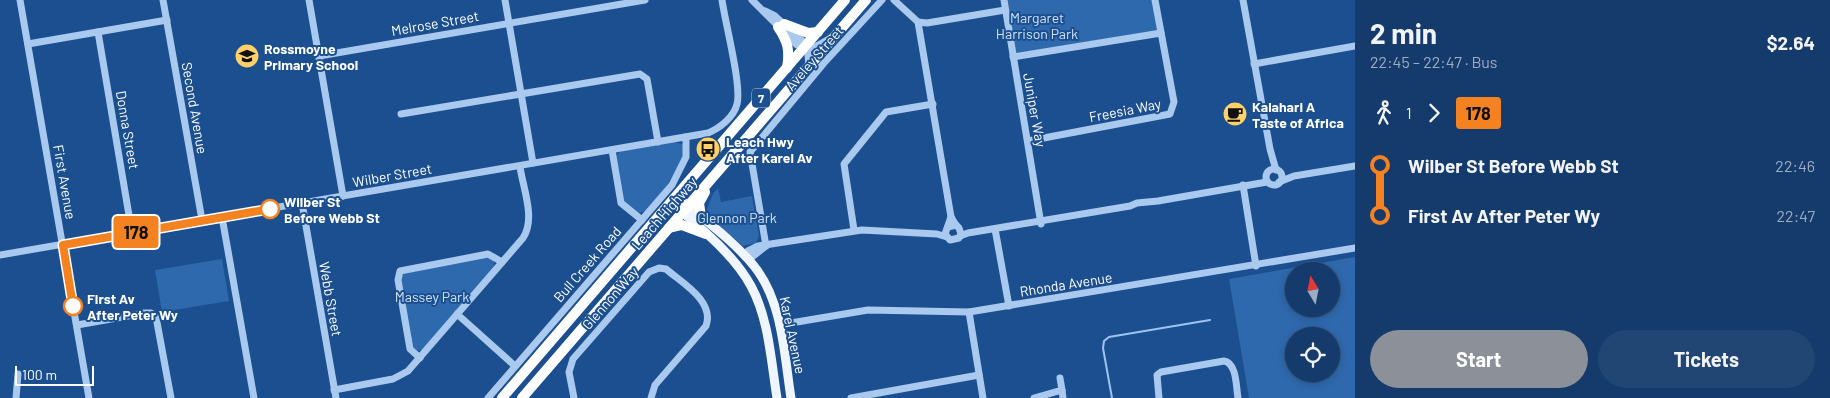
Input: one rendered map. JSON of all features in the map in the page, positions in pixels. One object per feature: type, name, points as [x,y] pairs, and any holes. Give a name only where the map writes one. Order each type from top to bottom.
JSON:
[{"type":"highway","name":"Leach Highway","points":[[502,398],[675,200],[845,0]]},
{"type":"highway","name":"Leach Highway","points":[[522,398],[866,0]]},
{"type":"highway","points":[[781,26],[808,33],[818,32]]},
{"type":"highway","points":[[781,26],[788,42],[789,57],[786,69]]},
{"type":"highway","points":[[701,217],[700,203],[709,182]]},
{"type":"highway","points":[[669,228],[682,225],[706,234]]},
{"type":"main road","name":"Karel Avenue","points":[[675,200],[706,234],[728,254],[752,287],[762,314],[777,398]]},
{"type":"main road","name":"Karel Avenue","points":[[685,209],[701,217],[745,256],[769,291],[779,325],[791,398]]},
{"type":"main road","points":[[728,254],[745,256],[742,262],[743,273]]},
{"type":"street","name":"First Avenue","points":[[20,0],[89,398]]},
{"type":"street","name":"Second Avenue","points":[[163,0],[202,220]]},
{"type":"street","points":[[309,0],[343,196]]},
{"type":"street","points":[[505,0],[533,163]]},
{"type":"street","name":"Melrose Street","points":[[319,56],[645,0]]},
{"type":"street","name":"Wilber Street","points":[[0,256],[708,133],[719,127],[735,110],[738,95],[722,0]]},
{"type":"street","points":[[752,0],[781,26],[813,48],[834,37]]},
{"type":"street","name":"Aveley Street","points":[[766,246],[750,152],[824,63],[882,0]]},
{"type":"street","points":[[894,0],[918,22],[927,23],[1005,10]]},
{"type":"street","name":"Juniper Way","points":[[1004,0],[1040,222]]},
{"type":"street","name":"Freesia Way","points":[[1028,141],[1170,114],[1174,102],[1155,0]]},
{"type":"street","points":[[1243,0],[1270,149],[1273,185],[1294,176],[1355,166]]},
{"type":"street","points":[[28,44],[167,20]]},
{"type":"street","points":[[918,22],[955,232]]},
{"type":"street","name":"Donna Street","points":[[98,32],[132,232]]},
{"type":"street","points":[[1014,57],[1161,33]]},
{"type":"street","points":[[807,45],[809,66]]},
{"type":"street","points":[[1254,64],[1355,46]]},
{"type":"street","points":[[401,114],[640,74],[647,79],[658,142]]},
{"type":"street","points":[[854,230],[844,164],[886,112],[933,104]]},
{"type":"street","name":"Bull Creek Road","points":[[488,398],[672,185],[686,157],[686,137]]},
{"type":"street","points":[[612,150],[622,203],[642,220]]},
{"type":"street","points":[[334,390],[393,379],[408,371],[523,238],[529,225],[520,167]]},
{"type":"street","points":[[745,256],[752,257],[766,246],[854,230],[937,234],[995,229],[1130,206],[1148,206],[1158,201],[1246,185],[1272,174],[1294,176]]},
{"type":"street","points":[[1272,174],[1282,176],[1280,182]]},
{"type":"street","points":[[1246,185],[1256,266]]},
{"type":"street","name":"Webb Street","points":[[302,203],[336,398]]},
{"type":"street","points":[[222,217],[254,398]]},
{"type":"street","points":[[995,229],[1009,306]]},
{"type":"street","name":"Rhonda Avenue","points":[[779,325],[868,310],[969,312],[1256,266],[1355,248]]},
{"type":"street","points":[[420,358],[410,349],[398,280],[401,270],[488,254],[502,262]]},
{"type":"street","name":"Glennon Way","points":[[574,398],[569,372],[573,360],[649,272],[659,268],[666,269],[702,301],[709,314],[706,326],[656,385],[651,398]]},
{"type":"street","points":[[969,312],[983,398]]},
{"type":"street","points":[[77,325],[151,313],[156,317],[171,398]]},
{"type":"street","points":[[457,314],[516,366]]},
{"type":"street","points":[[1159,398],[1156,381],[1157,375],[1161,372],[1224,360],[1233,367],[1238,398]]},
{"type":"street","points":[[16,398],[18,374]]},
{"type":"street","points":[[851,398],[886,395],[979,376]]},
{"type":"street","points":[[1034,398],[1063,394],[1060,378]]},
{"type":"green space","name":"Margaret Harrison Park","points":[[1007,0],[1152,0],[1158,30],[1016,54]]},
{"type":"green space","points":[[674,142],[682,144],[685,152],[672,178],[653,205],[639,213],[623,201],[616,155],[621,151]]},
{"type":"green space","name":"Glennon Park","points":[[718,188],[721,202],[752,196],[759,236],[756,243],[743,246],[710,217],[707,209],[713,194]]},
{"type":"green space","name":"Massey Park","points":[[487,257],[494,259],[494,266],[423,349],[417,351],[412,346],[400,277],[402,274]]},
{"type":"green space","points":[[1355,257],[1355,398],[1249,398],[1229,279],[1285,269],[1285,318],[1340,318],[1340,262],[1326,262]]},
{"type":"green space","points":[[222,259],[229,301],[162,312],[155,270]]},
{"type":"waterway","points":[[1112,398],[1103,348],[1104,341],[1109,337],[1210,320]]},
{"type":"bus line","name":"178","points":[[73,306],[63,245],[270,209]]},
{"type":"place","name":"Rossmoyne Primary School","points":[[247,56]]},
{"type":"place","name":"Kalahari A Taste of Africa","points":[[1235,114]]},
{"type":"place","name":"Leach Hwy After Karel Av","points":[[708,149]]},
{"type":"place","name":"Wilber St Before Webb St","points":[[270,209]]},
{"type":"place","name":"First Av After Peter Wy","points":[[73,306]]}]
